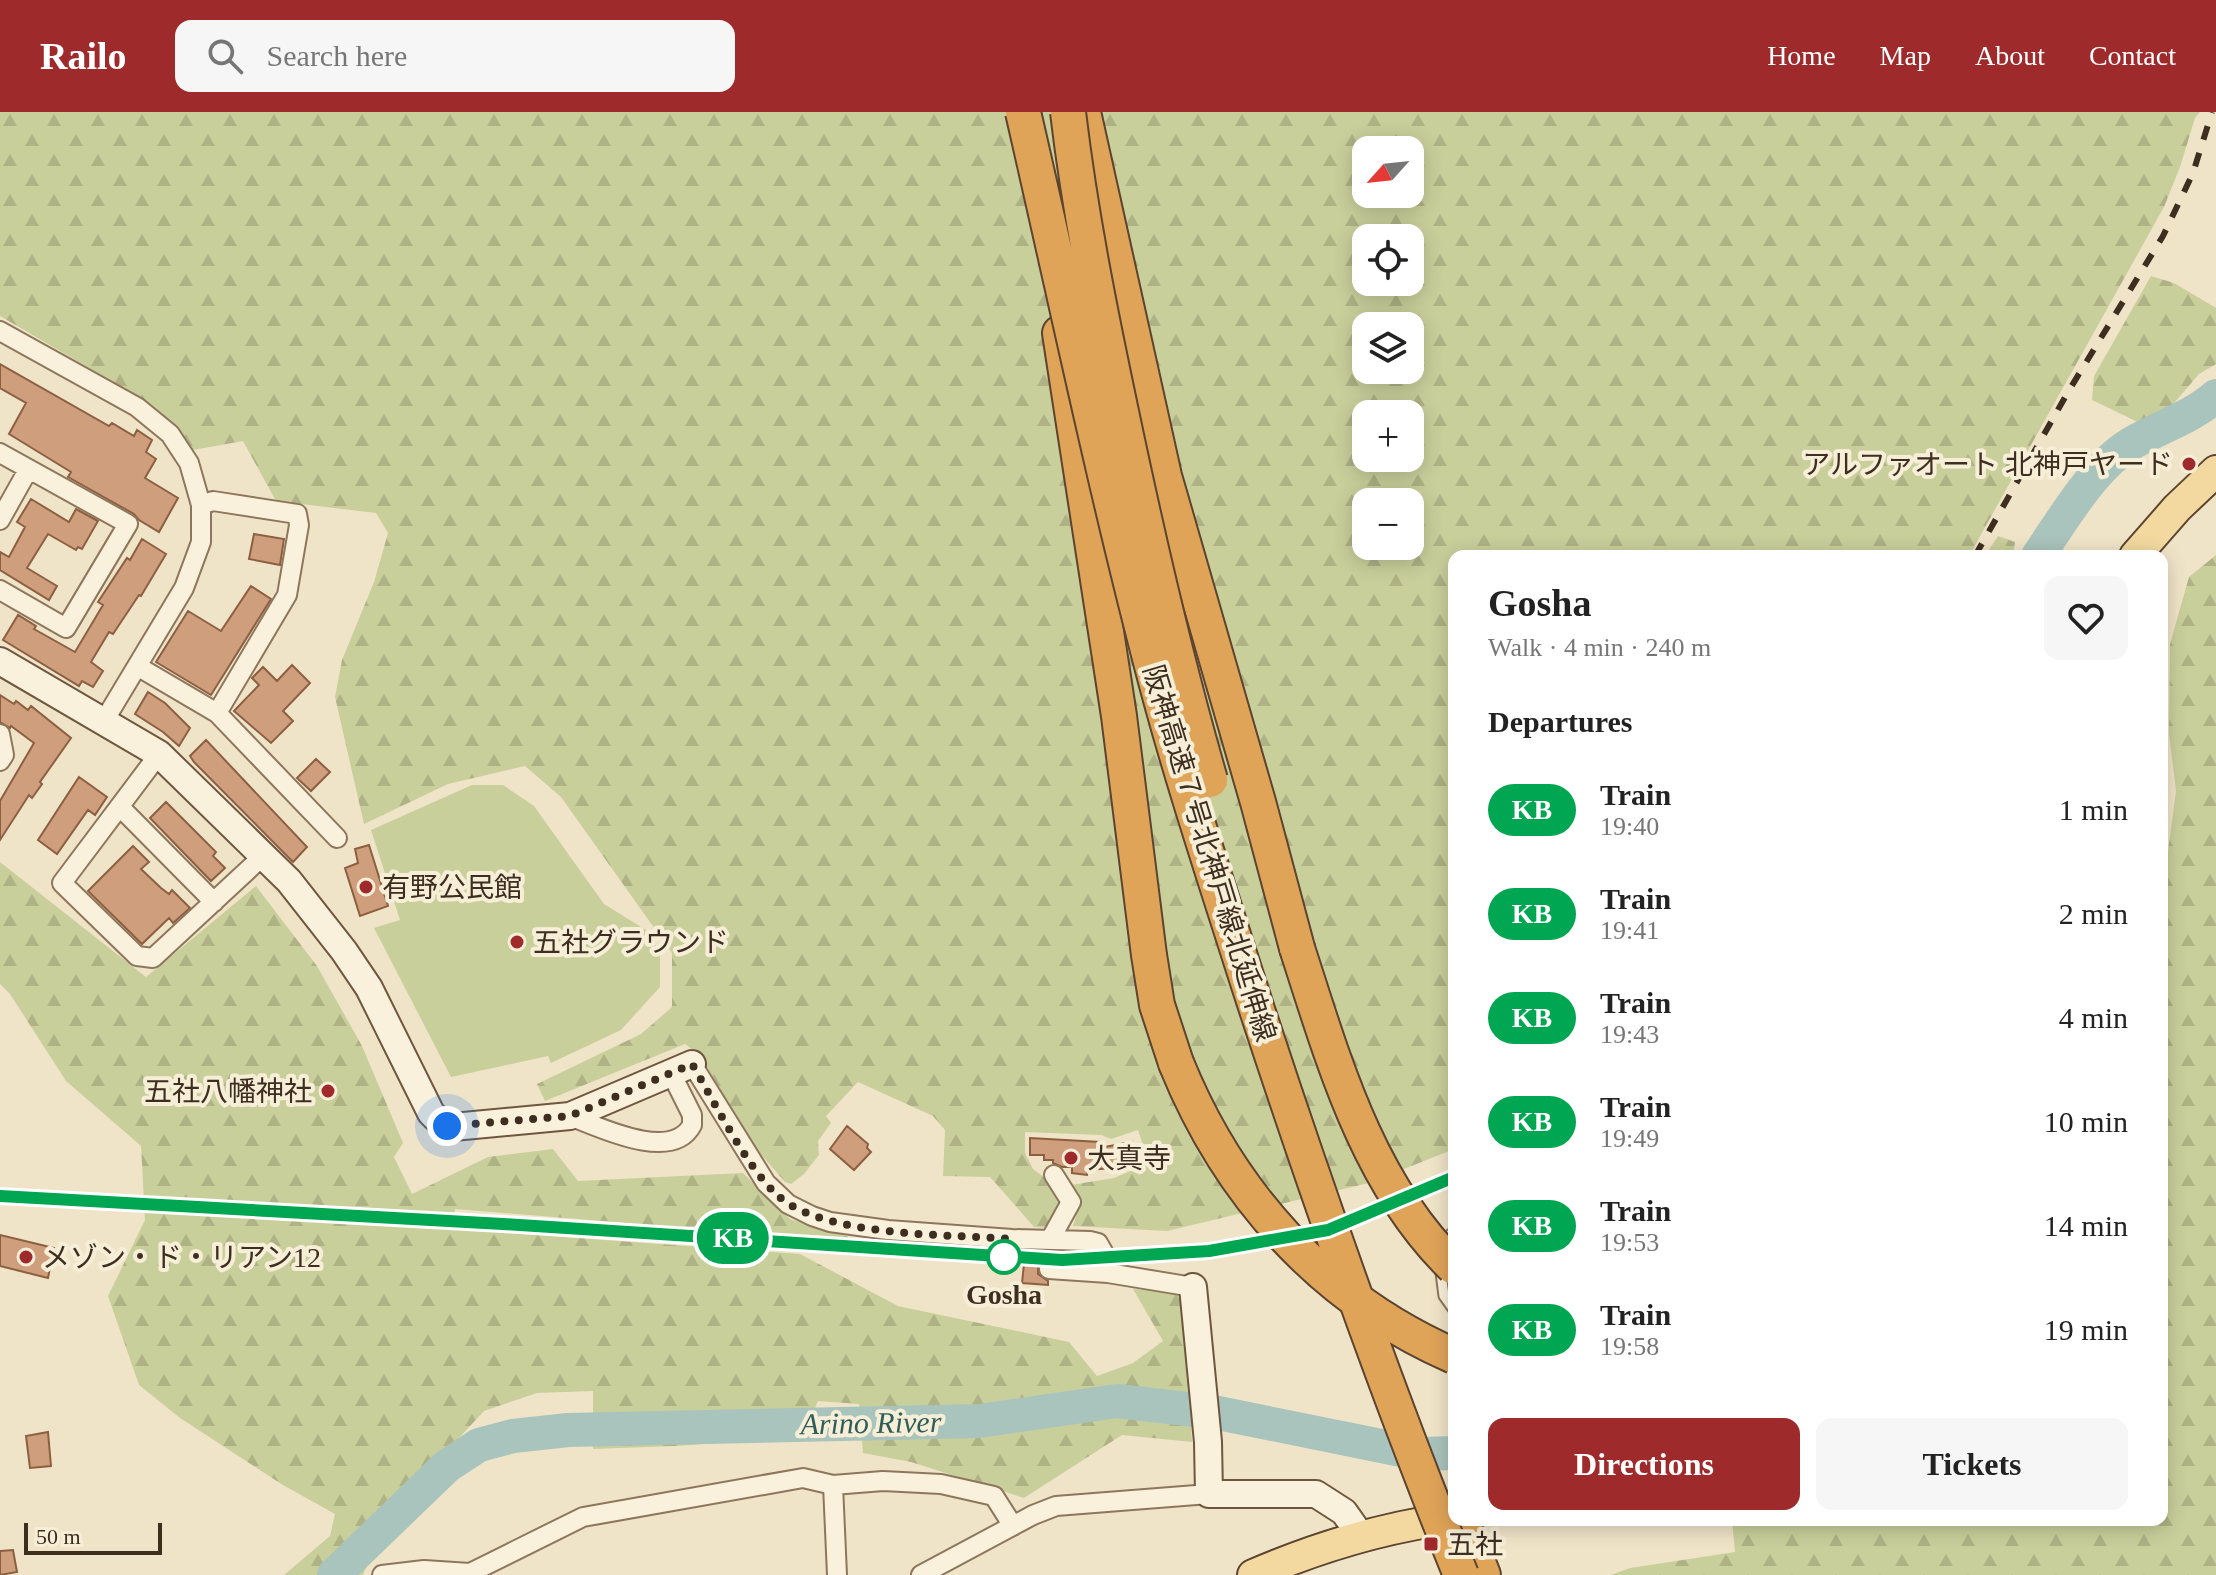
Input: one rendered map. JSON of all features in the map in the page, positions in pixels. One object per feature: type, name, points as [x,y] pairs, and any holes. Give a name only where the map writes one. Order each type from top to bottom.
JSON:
[{"type":"highway","name":"阪神高速７号北神戸線北延伸線","points":[[1023,112],[1104,474],[1147,648],[1224,906],[1335,1242],[1461,1575]]},
{"type":"highway","name":"阪神高速７号北神戸線北延伸線","points":[[1068,112],[1098,302],[1136,484],[1158,584],[1202,750],[1301,1078],[1356,1246],[1448,1487]]},
{"type":"highway","points":[[1083,112],[1164,476],[1297,948],[1356,1117],[1382,1169],[1413,1219],[1448,1260]]},
{"type":"highway","points":[[1052,233],[1063,361],[1119,716],[1157,1005],[1176,1063],[1195,1110],[1228,1167],[1302,1253],[1369,1311],[1448,1353]]},
{"type":"highway","points":[[1463,1526],[1483,1575]]},
{"type":"main road","points":[[2140,550],[2216,471]]},
{"type":"main road","points":[[1253,1575],[1302,1554],[1361,1536],[1448,1519]]},
{"type":"street","points":[[0,331],[137,407],[170,434],[189,463],[201,505],[201,542],[184,588],[104,721]]},
{"type":"street","points":[[0,453],[128,524],[66,628],[0,590]]},
{"type":"street","points":[[0,520],[28,470]]},
{"type":"street","points":[[201,505],[213,501],[297,514],[299,525],[287,595],[217,713]]},
{"type":"street","points":[[0,661],[159,754],[263,856],[313,909],[358,971],[436,1119],[453,1127],[570,1116],[681,1069]]},
{"type":"street","points":[[137,666],[217,713],[337,838]]},
{"type":"street","points":[[0,734],[4,755],[0,761]]},
{"type":"street","points":[[159,754],[62,883],[137,956],[153,958],[263,856]]},
{"type":"street","points":[[121,808],[214,902]]},
{"type":"street","points":[[570,1116],[636,1140],[668,1141],[681,1138],[690,1130],[692,1115],[681,1069]]},
{"type":"street","points":[[681,1069],[776,1195],[799,1210],[830,1222],[888,1230],[1098,1243],[1106,1257],[1108,1273]]},
{"type":"street","points":[[1050,1240],[1071,1202],[1054,1175]]},
{"type":"street","points":[[1049,1269],[1108,1273],[1193,1287],[1208,1442],[1209,1494]]},
{"type":"street","points":[[382,1575],[424,1570],[469,1574],[583,1517],[803,1478],[833,1485],[883,1481],[941,1484],[973,1490],[994,1496],[1013,1526]]},
{"type":"street","points":[[833,1485],[837,1575]]},
{"type":"street","points":[[921,1575],[1056,1506],[1209,1494],[1316,1494],[1344,1512],[1361,1536]]},
{"type":"lane","points":[[1448,1237],[1439,1268],[1444,1296],[1448,1302]]},
{"type":"green space","points":[[0,112],[2200,112],[2195,118],[2164,207],[1972,550],[1448,550],[1448,1151],[1369,1183],[1167,1231],[1073,1226],[1079,1206],[1071,1185],[1114,1178],[1149,1163],[1138,1130],[1111,1139],[1101,1135],[1025,1132],[1025,1153],[1033,1169],[1051,1182],[1062,1201],[1049,1228],[1034,1227],[990,1177],[943,1176],[945,1130],[933,1116],[858,1082],[826,1116],[831,1123],[818,1141],[819,1155],[804,1174],[791,1184],[785,1182],[753,1145],[700,1055],[685,1044],[545,1101],[537,1084],[641,1034],[672,1007],[672,953],[561,797],[525,766],[448,784],[364,824],[335,697],[342,660],[374,582],[388,533],[376,513],[276,501],[243,441],[193,450],[147,402],[0,316]]},
{"type":"green space","points":[[2151,276],[2174,283],[2216,308],[2216,364],[2199,374],[2152,429],[2092,400],[2094,376]]},
{"type":"green space","points":[[1998,536],[2015,542],[2014,550],[1989,550]]},
{"type":"green space","points":[[2216,555],[2216,1575],[1611,1575],[1630,1568],[1735,1552],[1733,1526],[2168,1526],[2168,851],[2176,791],[2169,733],[2170,644],[2189,577]]},
{"type":"green space","name":"五社グラウンド","points":[[472,785],[503,785],[534,806],[604,904],[646,930],[660,953],[660,987],[621,1030],[551,1063],[548,1056],[451,1077],[374,928],[400,920],[371,830]]},
{"type":"green space","points":[[0,862],[146,977],[256,886],[317,966],[362,1046],[403,1143],[394,1157],[412,1194],[488,1157],[553,1149],[578,1181],[743,1173],[790,1219],[869,1243],[455,1209],[453,1229],[800,1254],[898,1306],[1069,1342],[1097,1376],[1133,1363],[1163,1341],[1133,1289],[1183,1292],[1192,1442],[1122,1435],[1024,1498],[911,1462],[863,1453],[859,1404],[818,1401],[802,1437],[593,1449],[593,1391],[537,1393],[484,1411],[432,1467],[419,1508],[372,1552],[363,1575],[284,1575],[330,1536],[335,1514],[283,1485],[180,1418],[139,1385],[108,1296],[145,1220],[141,1146],[66,1081],[10,994],[0,984]]},
{"type":"building","points":[[0,364],[109,426],[112,423],[134,436],[137,430],[152,440],[146,452],[156,459],[145,478],[178,498],[159,532],[134,514],[68,477],[71,472],[9,434],[26,403],[0,388]]},
{"type":"building","points":[[31,499],[69,522],[76,509],[98,521],[82,549],[78,547],[76,550],[48,534],[27,568],[57,586],[49,600],[0,570],[0,552],[9,557],[25,527],[17,522]]},
{"type":"building","points":[[254,534],[284,539],[280,565],[249,559]]},
{"type":"building","points":[[142,539],[166,554],[141,596],[113,634],[109,632],[91,662],[103,671],[93,687],[82,681],[79,686],[3,640],[18,615],[36,626],[34,629],[75,652],[103,605],[98,602]]},
{"type":"building","points":[[251,586],[271,599],[211,695],[156,662],[188,611],[221,631]]},
{"type":"building","points":[[292,665],[310,683],[283,711],[293,721],[271,743],[234,711],[259,685],[252,678],[263,667],[277,681]]},
{"type":"building","points":[[148,692],[165,703],[190,728],[179,746],[135,714]]},
{"type":"building","points":[[0,695],[28,710],[31,706],[71,738],[40,782],[42,784],[32,798],[29,795],[0,840],[0,801],[34,743],[0,722]]},
{"type":"building","points":[[206,740],[307,847],[293,862],[194,762],[190,756]]},
{"type":"building","points":[[316,759],[330,772],[311,791],[297,778]]},
{"type":"building","points":[[79,777],[107,797],[95,815],[88,810],[57,854],[38,840]]},
{"type":"building","points":[[166,802],[216,852],[213,856],[225,868],[211,881],[150,818]]},
{"type":"building","name":"有野公民館","points":[[369,845],[388,906],[360,916],[345,868],[358,863],[355,849]]},
{"type":"building","points":[[133,846],[149,862],[141,869],[169,894],[172,890],[190,908],[173,923],[169,918],[142,944],[88,891]]},
{"type":"building","points":[[847,1126],[868,1144],[871,1152],[854,1170],[830,1149]]},
{"type":"building","name":"大真寺","points":[[1030,1138],[1100,1142],[1099,1148],[1132,1142],[1134,1158],[1124,1160],[1124,1167],[1088,1170],[1087,1175],[1072,1173],[1072,1167],[1062,1167],[1053,1160],[1044,1160],[1044,1155],[1030,1155]]},
{"type":"building","name":"メゾン・ド・リアン12","points":[[0,1235],[54,1248],[48,1278],[0,1266]]},
{"type":"building","points":[[1024,1264],[1038,1265],[1038,1274],[1048,1281],[1048,1285],[1022,1283]]},
{"type":"building","points":[[48,1432],[51,1466],[30,1468],[26,1436]]},
{"type":"building","points":[[13,1550],[17,1572],[0,1575],[0,1551]]},
{"type":"waterway","name":"Arino River","points":[[2042,550],[2081,493],[2119,452],[2187,416],[2216,396]]},
{"type":"waterway","name":"Arino River","points":[[334,1575],[447,1466],[479,1445],[513,1436],[568,1430],[979,1421],[1117,1401],[1213,1412],[1421,1454],[1448,1453]]},
{"type":"railway","points":[[1978,550],[2068,392],[2163,236],[2193,173],[2212,112]]},
{"type":"railway","points":[[472,1222],[1062,1260],[1209,1251],[1328,1230],[1448,1180]]},
{"type":"railway","points":[[0,1196],[141,1205]]},
{"type":"train","name":"KB","points":[[0,1196],[1062,1260],[1209,1251],[1328,1230],[1448,1180]]},
{"type":"place","name":"アルファオート 北神戸ヤード","points":[[2189,464]]},
{"type":"place","name":"有野公民館","points":[[366,887]]},
{"type":"place","name":"五社グラウンド","points":[[517,942]]},
{"type":"place","name":"五社八幡神社","points":[[328,1091]]},
{"type":"place","name":"大真寺","points":[[1071,1158]]},
{"type":"place","name":"メゾン・ド・リアン12","points":[[26,1257]]},
{"type":"place","name":"Gosha","points":[[1004,1257]]},
{"type":"place","name":"五社","points":[[1431,1544]]},
{"type":"route","points":[[447,1126],[570,1116],[692,1064],[766,1183],[788,1204],[830,1222],[888,1230],[1012,1239],[1004,1257]]}]
